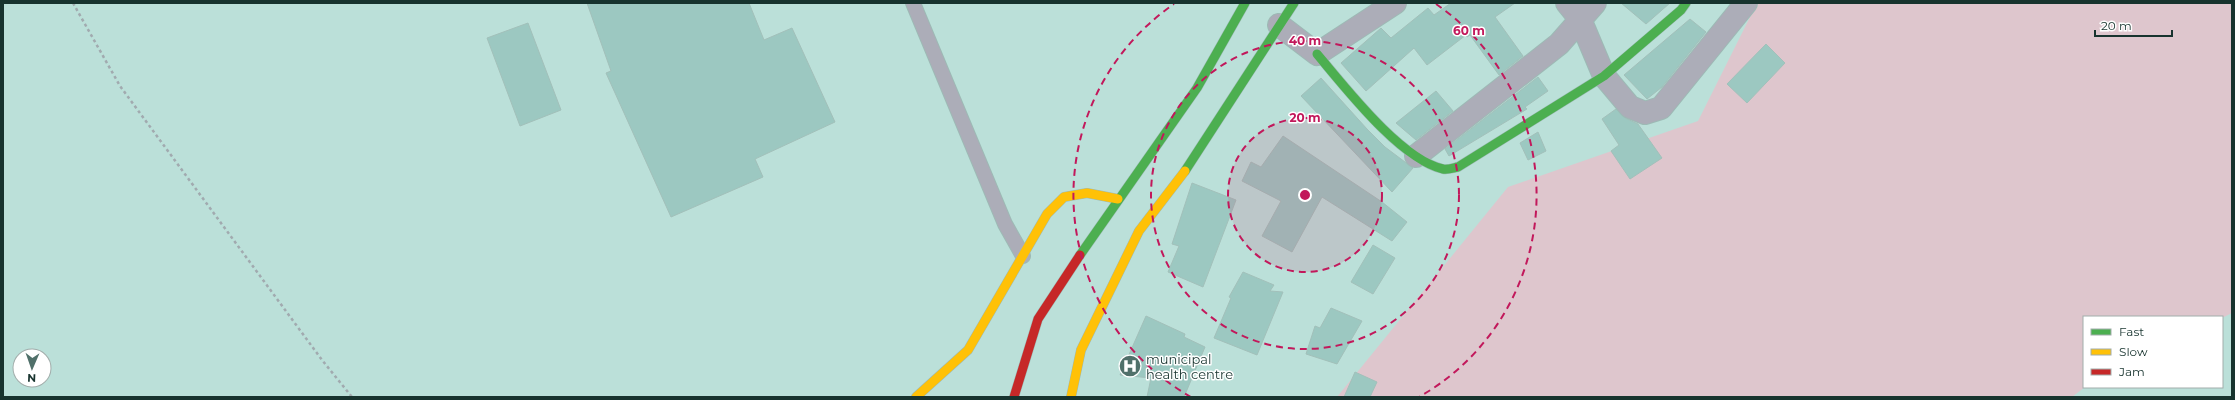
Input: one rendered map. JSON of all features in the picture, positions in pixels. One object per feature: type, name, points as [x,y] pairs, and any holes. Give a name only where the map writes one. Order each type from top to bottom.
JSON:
[{"type":"street","points":[[1014,397],[1038,319],[1118,199],[1197,88],[1245,3]]},
{"type":"street","points":[[1071,397],[1081,350],[1139,231],[1187,168],[1294,3]]},
{"type":"street","points":[[1317,54],[1395,3]]},
{"type":"street","points":[[1416,156],[1559,44],[1573,11],[1595,3]]},
{"type":"street","points":[[1279,25],[1317,54],[1368,114],[1416,156],[1430,165],[1445,170],[1458,167],[1604,76],[1681,10],[1686,3]]},
{"type":"street","points":[[1573,11],[1604,76],[1630,107],[1645,112],[1661,108],[1746,3]]},
{"type":"street","points":[[916,397],[968,350],[1047,214],[1064,197],[1087,193],[1118,199]]},
{"type":"lane","points":[[913,3],[1005,224],[1023,256]]},
{"type":"path","points":[[73,3],[120,86],[322,360],[352,397]]},
{"type":"shaded area","points":[[1757,3],[2232,3],[2232,313],[2223,318],[2223,316],[2083,316],[2084,388],[2072,397],[1337,397],[1508,187],[1698,121]]},
{"type":"building","points":[[587,3],[749,3],[764,40],[792,28],[835,122],[755,159],[763,177],[671,217],[606,73],[611,71]]},
{"type":"building","points":[[1451,3],[1515,3],[1495,17],[1523,56],[1499,75],[1470,35],[1467,37],[1466,35],[1427,65],[1414,48],[1366,91],[1341,63],[1381,28],[1391,38],[1428,8],[1434,15]]},
{"type":"building","points":[[1621,3],[1670,3],[1646,24]]},
{"type":"building","points":[[1690,19],[1706,32],[1662,87],[1647,99],[1624,75]]},
{"type":"building","points":[[528,23],[561,110],[520,126],[487,38]]},
{"type":"building","points":[[1766,44],[1785,63],[1747,103],[1727,84]]},
{"type":"building","points":[[1538,77],[1548,91],[1525,107],[1527,109],[1449,156],[1445,149]]},
{"type":"building","points":[[1321,78],[1385,147],[1413,168],[1392,192],[1301,96]]},
{"type":"building","points":[[1436,91],[1453,111],[1416,140],[1396,123]]},
{"type":"building","points":[[1616,109],[1625,118],[1638,124],[1662,158],[1630,179],[1611,151],[1619,145],[1602,119]]},
{"type":"building","points":[[1538,132],[1546,151],[1528,160],[1520,143]]},
{"type":"building","points":[[1283,136],[1382,202],[1407,222],[1392,241],[1322,197],[1292,252],[1262,236],[1281,201],[1242,181],[1251,162],[1261,167]]},
{"type":"building","points":[[1192,183],[1236,200],[1203,287],[1168,272],[1179,246],[1172,244]]},
{"type":"building","points":[[1373,245],[1395,258],[1373,294],[1351,282]]},
{"type":"building","points":[[1243,272],[1274,285],[1270,291],[1283,292],[1257,355],[1214,338],[1231,298],[1229,297]]},
{"type":"building","points":[[1331,308],[1362,321],[1337,364],[1306,354],[1315,326],[1320,328]]},
{"type":"building","points":[[1146,316],[1185,334],[1184,337],[1205,347],[1184,397],[1147,397],[1151,378],[1120,375]]},
{"type":"building","points":[[1355,372],[1377,382],[1370,397],[1344,397]]},
{"type":"traffic: fast","points":[[1080,255],[1197,88],[1245,3]]},
{"type":"traffic: fast","points":[[1185,171],[1294,3]]},
{"type":"traffic: fast","points":[[1317,54],[1374,120],[1392,137],[1426,163],[1443,169],[1449,169],[1458,167],[1604,76],[1681,10],[1686,3]]},
{"type":"traffic: slow","points":[[1071,397],[1081,350],[1139,231],[1185,171]]},
{"type":"traffic: slow","points":[[916,397],[968,350],[1047,214],[1064,197],[1087,193],[1118,199]]},
{"type":"traffic: jam","points":[[1014,397],[1038,319],[1080,255]]},
{"type":"place","name":"municipal health centre","points":[[1130,366]]}]
